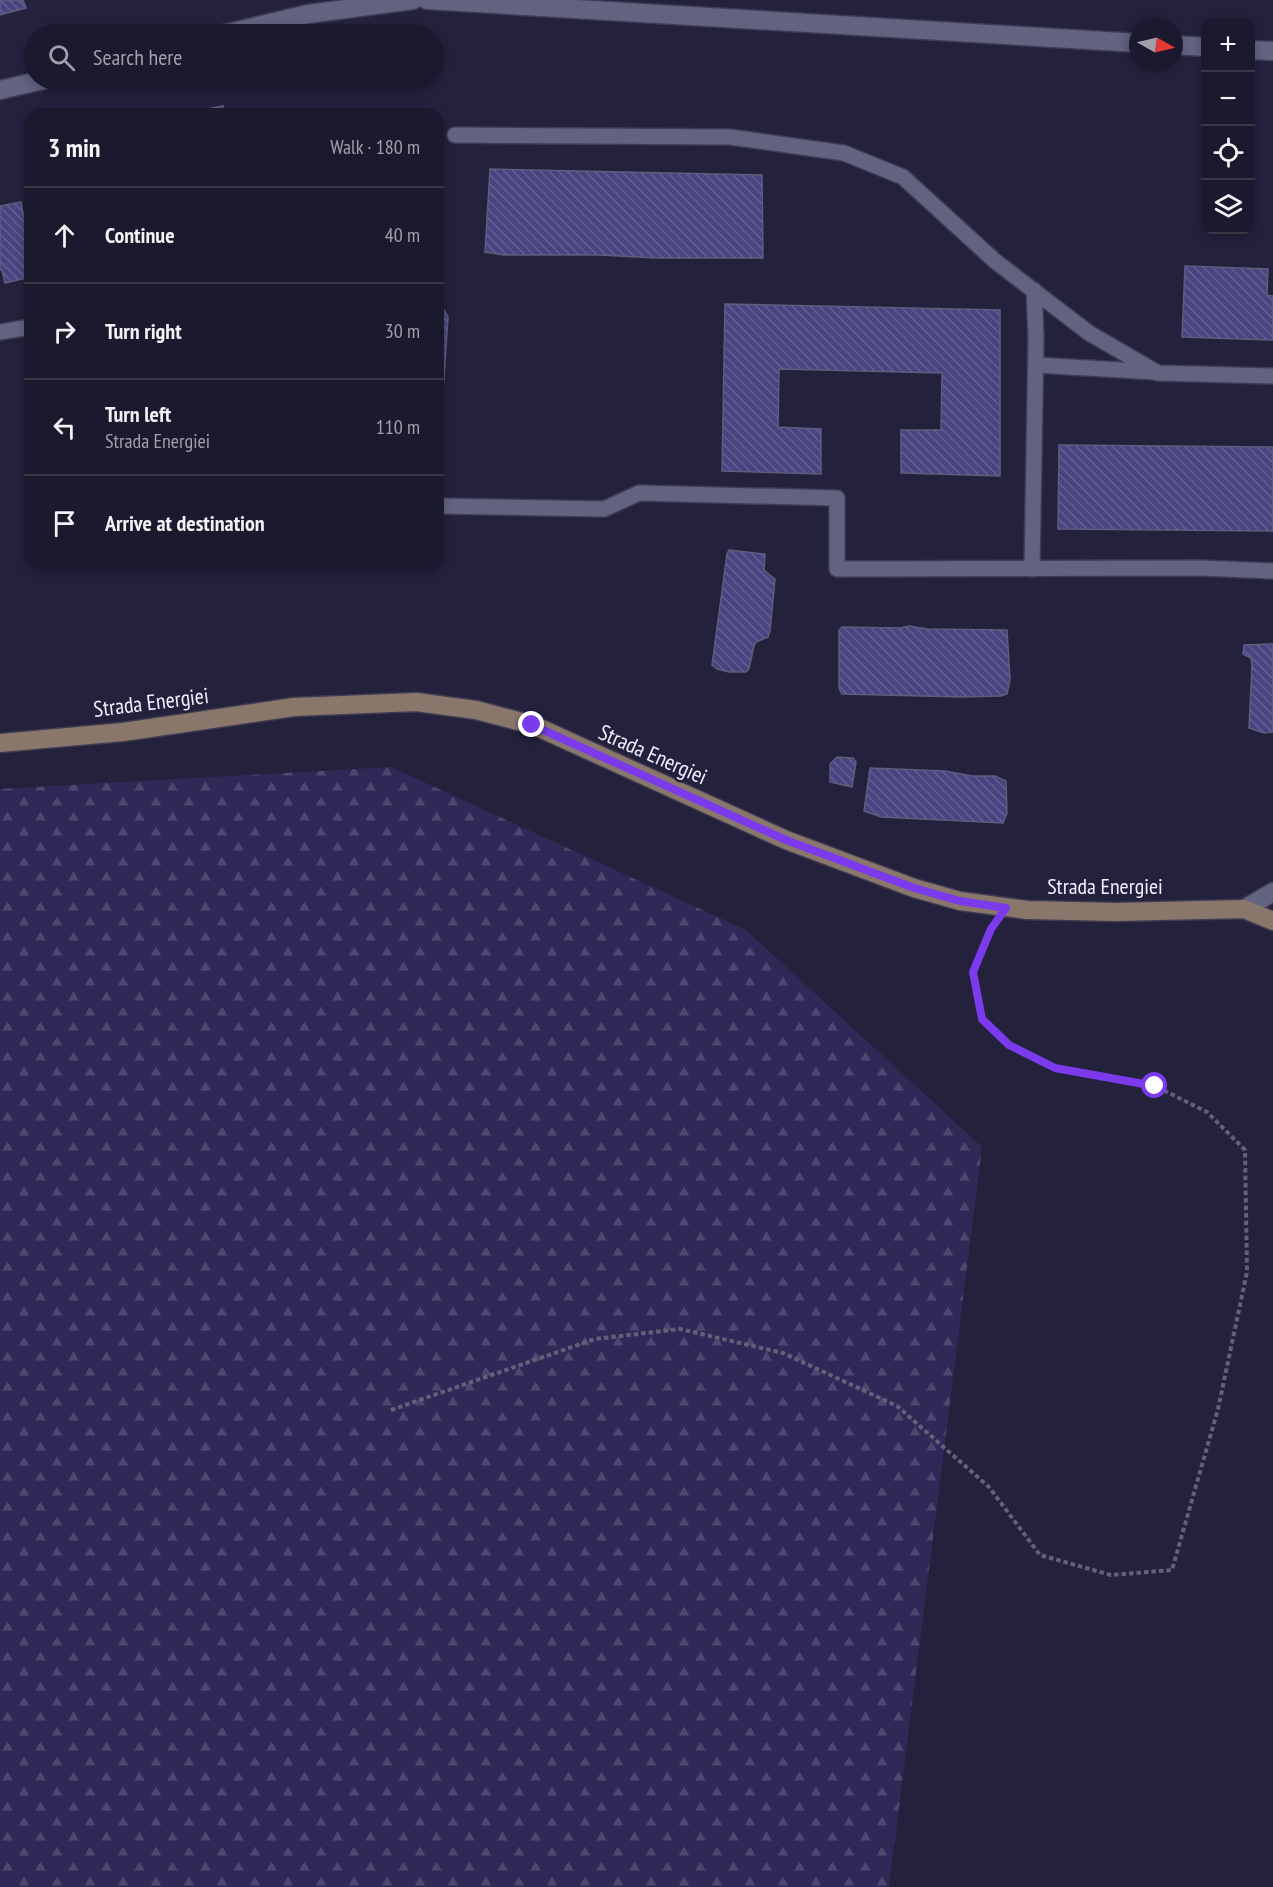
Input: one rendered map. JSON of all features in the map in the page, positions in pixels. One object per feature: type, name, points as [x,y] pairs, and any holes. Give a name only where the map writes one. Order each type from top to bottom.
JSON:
[{"type":"street","points":[[266,24],[308,14],[413,0]]},
{"type":"street","points":[[427,0],[1129,42]]},
{"type":"street","points":[[1183,46],[1201,47]]},
{"type":"street","points":[[1255,50],[1273,51]]},
{"type":"street","points":[[0,90],[24,84]]},
{"type":"street","name":"Strada Energiei","points":[[0,743],[123,732],[294,707],[416,702],[476,710],[532,725],[786,840],[914,888],[960,901],[1006,908],[1116,912],[1244,909],[1273,892]]},
{"type":"street","points":[[1244,909],[1273,921]]},
{"type":"lane","points":[[455,135],[730,137],[844,153],[903,177],[994,261],[1089,333],[1158,373]]},
{"type":"lane","points":[[1032,568],[1036,365],[1034,290]]},
{"type":"lane","points":[[0,332],[24,328]]},
{"type":"lane","points":[[1036,365],[1158,373],[1273,376]]},
{"type":"lane","points":[[444,506],[604,509],[639,493],[837,498],[837,569],[1201,568],[1273,571]]},
{"type":"path","points":[[391,1410],[595,1339],[680,1329],[783,1353],[897,1406],[988,1486],[1040,1555],[1111,1575],[1172,1570],[1218,1409],[1247,1272],[1245,1150],[1207,1112],[1155,1086],[1055,1068],[1009,1045],[982,1019],[973,972],[991,929],[1006,908]]},
{"type":"green space","points":[[391,767],[746,930],[982,1147],[889,1887],[0,1887],[0,789]]},
{"type":"building","points":[[0,0],[23,0],[26,8],[0,15]]},
{"type":"building","points":[[490,169],[762,175],[763,258],[504,255],[485,252]]},
{"type":"building","points":[[21,202],[24,214],[24,278],[5,283],[2,270],[0,270],[0,206]]},
{"type":"building","points":[[1185,266],[1268,269],[1267,295],[1273,296],[1273,340],[1182,337]]},
{"type":"building","points":[[725,304],[1000,310],[1000,476],[901,473],[901,430],[941,430],[942,373],[779,369],[778,427],[821,429],[821,474],[722,471]]},
{"type":"building","points":[[444,310],[448,317],[444,377]]},
{"type":"building","points":[[1059,445],[1273,447],[1273,531],[1058,529]]},
{"type":"building","points":[[729,550],[765,554],[764,570],[775,579],[770,631],[768,637],[756,642],[749,669],[746,672],[729,672],[712,665]]},
{"type":"building","points":[[909,626],[927,629],[1007,630],[1010,679],[1007,694],[962,697],[842,694],[839,688],[839,630],[842,627],[900,628]]},
{"type":"building","points":[[1273,644],[1273,732],[1264,733],[1249,728],[1252,665],[1251,658],[1243,654],[1244,645]]},
{"type":"building","points":[[837,757],[853,758],[856,762],[852,787],[830,782],[830,764]]},
{"type":"building","points":[[870,768],[995,776],[1006,781],[1007,813],[1003,823],[881,817],[864,811]]},
{"type":"route","points":[[532,725],[786,840],[914,888],[960,901],[1006,908],[991,929],[973,972],[982,1019],[1009,1045],[1055,1068],[1155,1086]]}]
